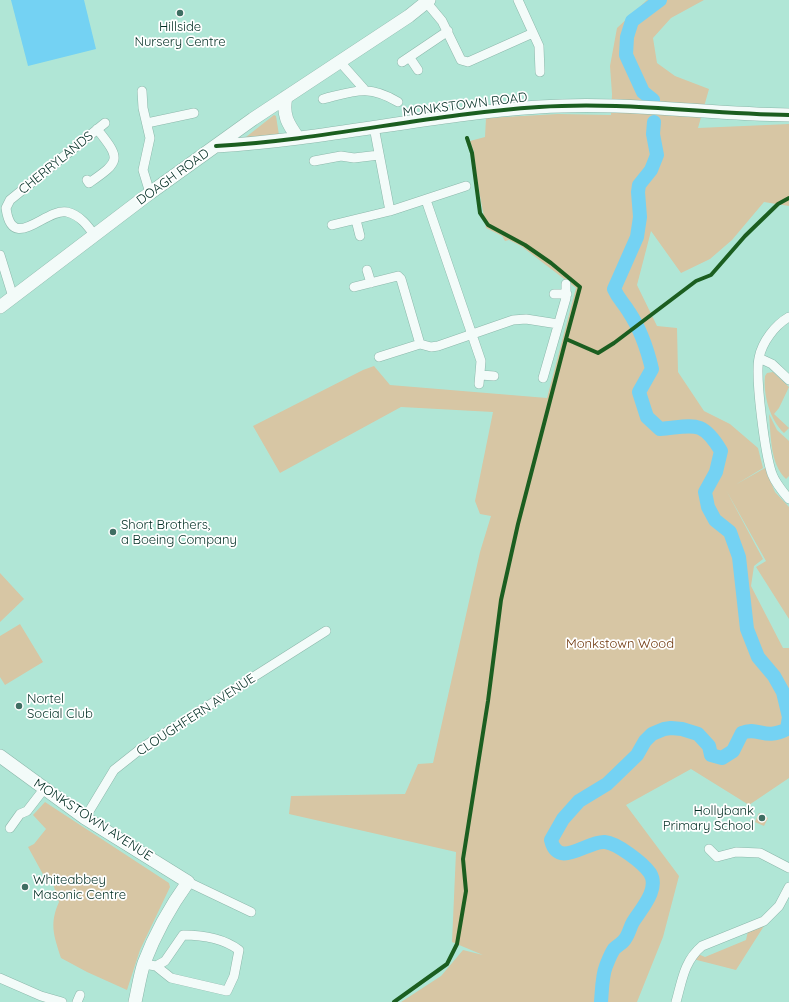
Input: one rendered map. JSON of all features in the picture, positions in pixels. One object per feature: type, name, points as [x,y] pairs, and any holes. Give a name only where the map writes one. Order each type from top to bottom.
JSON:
[{"type":"street","points":[[518,0],[538,46],[540,72]]},
{"type":"street","points":[[428,1],[448,31],[461,60],[468,62],[532,33]]},
{"type":"street","name":"DOAGH ROAD","points":[[0,307],[150,193],[286,97],[340,62],[428,1]]},
{"type":"street","points":[[418,70],[406,60],[448,31]]},
{"type":"street","points":[[340,62],[364,89]]},
{"type":"street","points":[[323,99],[364,89],[386,95],[398,102]]},
{"type":"street","points":[[142,91],[150,138],[143,170],[150,193]]},
{"type":"street","points":[[286,97],[284,114],[289,126],[298,138]]},
{"type":"street","name":"MONKSTOWN ROAD","points":[[216,146],[298,138],[446,116],[569,106],[634,106],[740,115],[789,115]]},
{"type":"street","points":[[147,123],[194,113]]},
{"type":"street","name":"CHERRYLANDS","points":[[95,236],[80,217],[66,212],[59,212],[46,216],[29,228],[22,229],[14,226],[9,220],[6,208],[10,200],[105,123]]},
{"type":"street","points":[[374,127],[390,211]]},
{"type":"street","points":[[87,180],[89,183],[110,169],[115,160],[114,150],[97,129]]},
{"type":"street","points":[[320,163],[340,156],[354,158],[379,155]]},
{"type":"street","points":[[332,225],[390,211],[466,186]]},
{"type":"street","points":[[426,200],[481,361],[480,379],[494,376]]},
{"type":"street","points":[[356,220],[360,236]]},
{"type":"street","points":[[0,255],[13,297]]},
{"type":"street","points":[[367,270],[371,283]]},
{"type":"street","points":[[354,288],[395,276],[401,279],[420,344]]},
{"type":"street","points":[[543,378],[566,294],[566,284]]},
{"type":"street","points":[[554,294],[566,294]]},
{"type":"street","points":[[789,317],[776,327],[763,347],[759,358],[759,378],[767,452],[776,480],[789,499]]},
{"type":"street","points":[[379,357],[420,344],[431,347],[513,320],[526,319],[558,324]]},
{"type":"street","points":[[759,358],[772,364],[789,380]]},
{"type":"street","name":"CLOUGHFERN AVENUE","points":[[85,818],[114,770],[142,747],[326,631]]},
{"type":"street","name":"MONKSTOWN AVENUE","points":[[0,756],[85,818],[188,882]]},
{"type":"street","points":[[10,828],[20,814],[27,812],[44,789]]},
{"type":"street","points":[[709,849],[717,857],[736,852],[760,853],[789,868]]},
{"type":"street","points":[[135,1002],[150,965],[158,931],[176,899],[188,882],[251,912]]},
{"type":"street","points":[[676,1002],[686,964],[694,953],[702,946],[764,921],[779,906],[789,888]]},
{"type":"street","points":[[183,935],[198,935],[229,942],[239,950],[234,976],[227,991],[171,978],[150,965],[165,961],[183,935]]},
{"type":"street","points":[[0,978],[41,996],[62,1002]]},
{"type":"green space","name":"Monkstown Wood","points":[[647,0],[704,0],[671,18],[653,38],[657,63],[675,76],[709,89],[698,128],[789,124],[789,206],[764,202],[732,240],[710,259],[681,273],[651,231],[637,285],[657,326],[677,328],[678,372],[704,411],[730,424],[758,448],[763,468],[735,485],[765,468],[775,492],[789,507],[789,619],[756,567],[766,561],[726,490],[763,559],[754,566],[751,586],[783,648],[789,648],[789,778],[749,805],[691,769],[626,805],[679,876],[663,937],[637,1002],[401,1002],[441,976],[463,950],[483,955],[452,942],[456,852],[289,814],[291,796],[405,794],[418,764],[433,763],[480,552],[491,516],[480,514],[475,501],[493,412],[401,407],[280,473],[253,426],[363,370],[374,366],[390,385],[547,398],[576,288],[521,246],[509,240],[505,241],[502,236],[486,228],[472,153],[474,152],[470,141],[485,137],[486,118],[558,114],[611,115],[612,94],[610,66],[617,28]]},
{"type":"green space","points":[[274,115],[276,116],[279,135],[246,137]]},
{"type":"green space","points":[[773,372],[789,387],[779,408],[774,414],[789,428],[784,433],[779,428],[771,414],[766,399],[765,376],[767,373]]},
{"type":"green space","points":[[769,414],[777,430],[789,441],[789,476],[786,479],[777,466],[774,458]]},
{"type":"green space","points":[[0,573],[24,599],[0,622]]},
{"type":"green space","points":[[20,624],[43,662],[5,685],[0,677],[0,636]]},
{"type":"green space","points":[[45,802],[169,883],[170,887],[140,950],[127,990],[87,972],[61,958],[53,924],[59,902],[51,878],[45,878],[28,847],[34,844],[46,829],[33,815]]},
{"type":"green space","points":[[759,813],[768,818],[764,826],[755,822]]},
{"type":"green space","points":[[764,926],[736,970],[693,959],[698,954],[705,957],[746,940],[748,931]]},
{"type":"water","points":[[11,0],[84,0],[96,49],[28,66]]},
{"type":"waterway","points":[[653,100],[643,92],[626,55],[627,37],[632,21],[660,0]]},
{"type":"waterway","points":[[601,1002],[602,984],[606,966],[614,949],[623,942],[633,922],[645,905],[653,886],[652,879],[647,869],[636,859],[610,843],[598,843],[574,852],[560,853],[555,849],[551,840],[563,819],[579,801],[607,784],[637,755],[645,741],[652,734],[671,728],[682,729],[698,734],[709,746],[711,755],[722,758],[733,751],[742,733],[748,731],[767,734],[779,732],[787,729],[789,717],[783,692],[774,676],[758,657],[747,629],[739,557],[730,532],[715,520],[708,507],[705,492],[716,472],[721,451],[708,434],[702,429],[689,426],[660,429],[647,417],[639,392],[652,369],[650,361],[637,326],[614,289],[637,237],[640,217],[638,192],[639,185],[651,170],[657,155],[653,134],[654,122]]},
{"type":"cycle path","points":[[216,146],[297,138],[498,110],[539,107],[602,106],[789,115]]},
{"type":"cycle path","points":[[467,138],[472,153],[480,213],[488,225],[525,245],[551,263],[580,287],[566,339]]},
{"type":"cycle path","points":[[394,1002],[447,964],[457,944],[466,891],[463,859],[488,701],[501,600],[518,524],[566,339],[598,353],[614,343],[696,281],[711,275],[745,236],[778,204],[789,198]]},
{"type":"place","name":"Hillside Nursery Centre","points":[[180,13]]},
{"type":"place","name":"Short Brothers, a Boeing Company","points":[[113,532]]},
{"type":"place","name":"Nortel Social Club","points":[[19,706]]},
{"type":"place","name":"Hollybank Primary School","points":[[762,818]]},
{"type":"place","name":"Whiteabbey Masonic Centre","points":[[25,887]]}]
